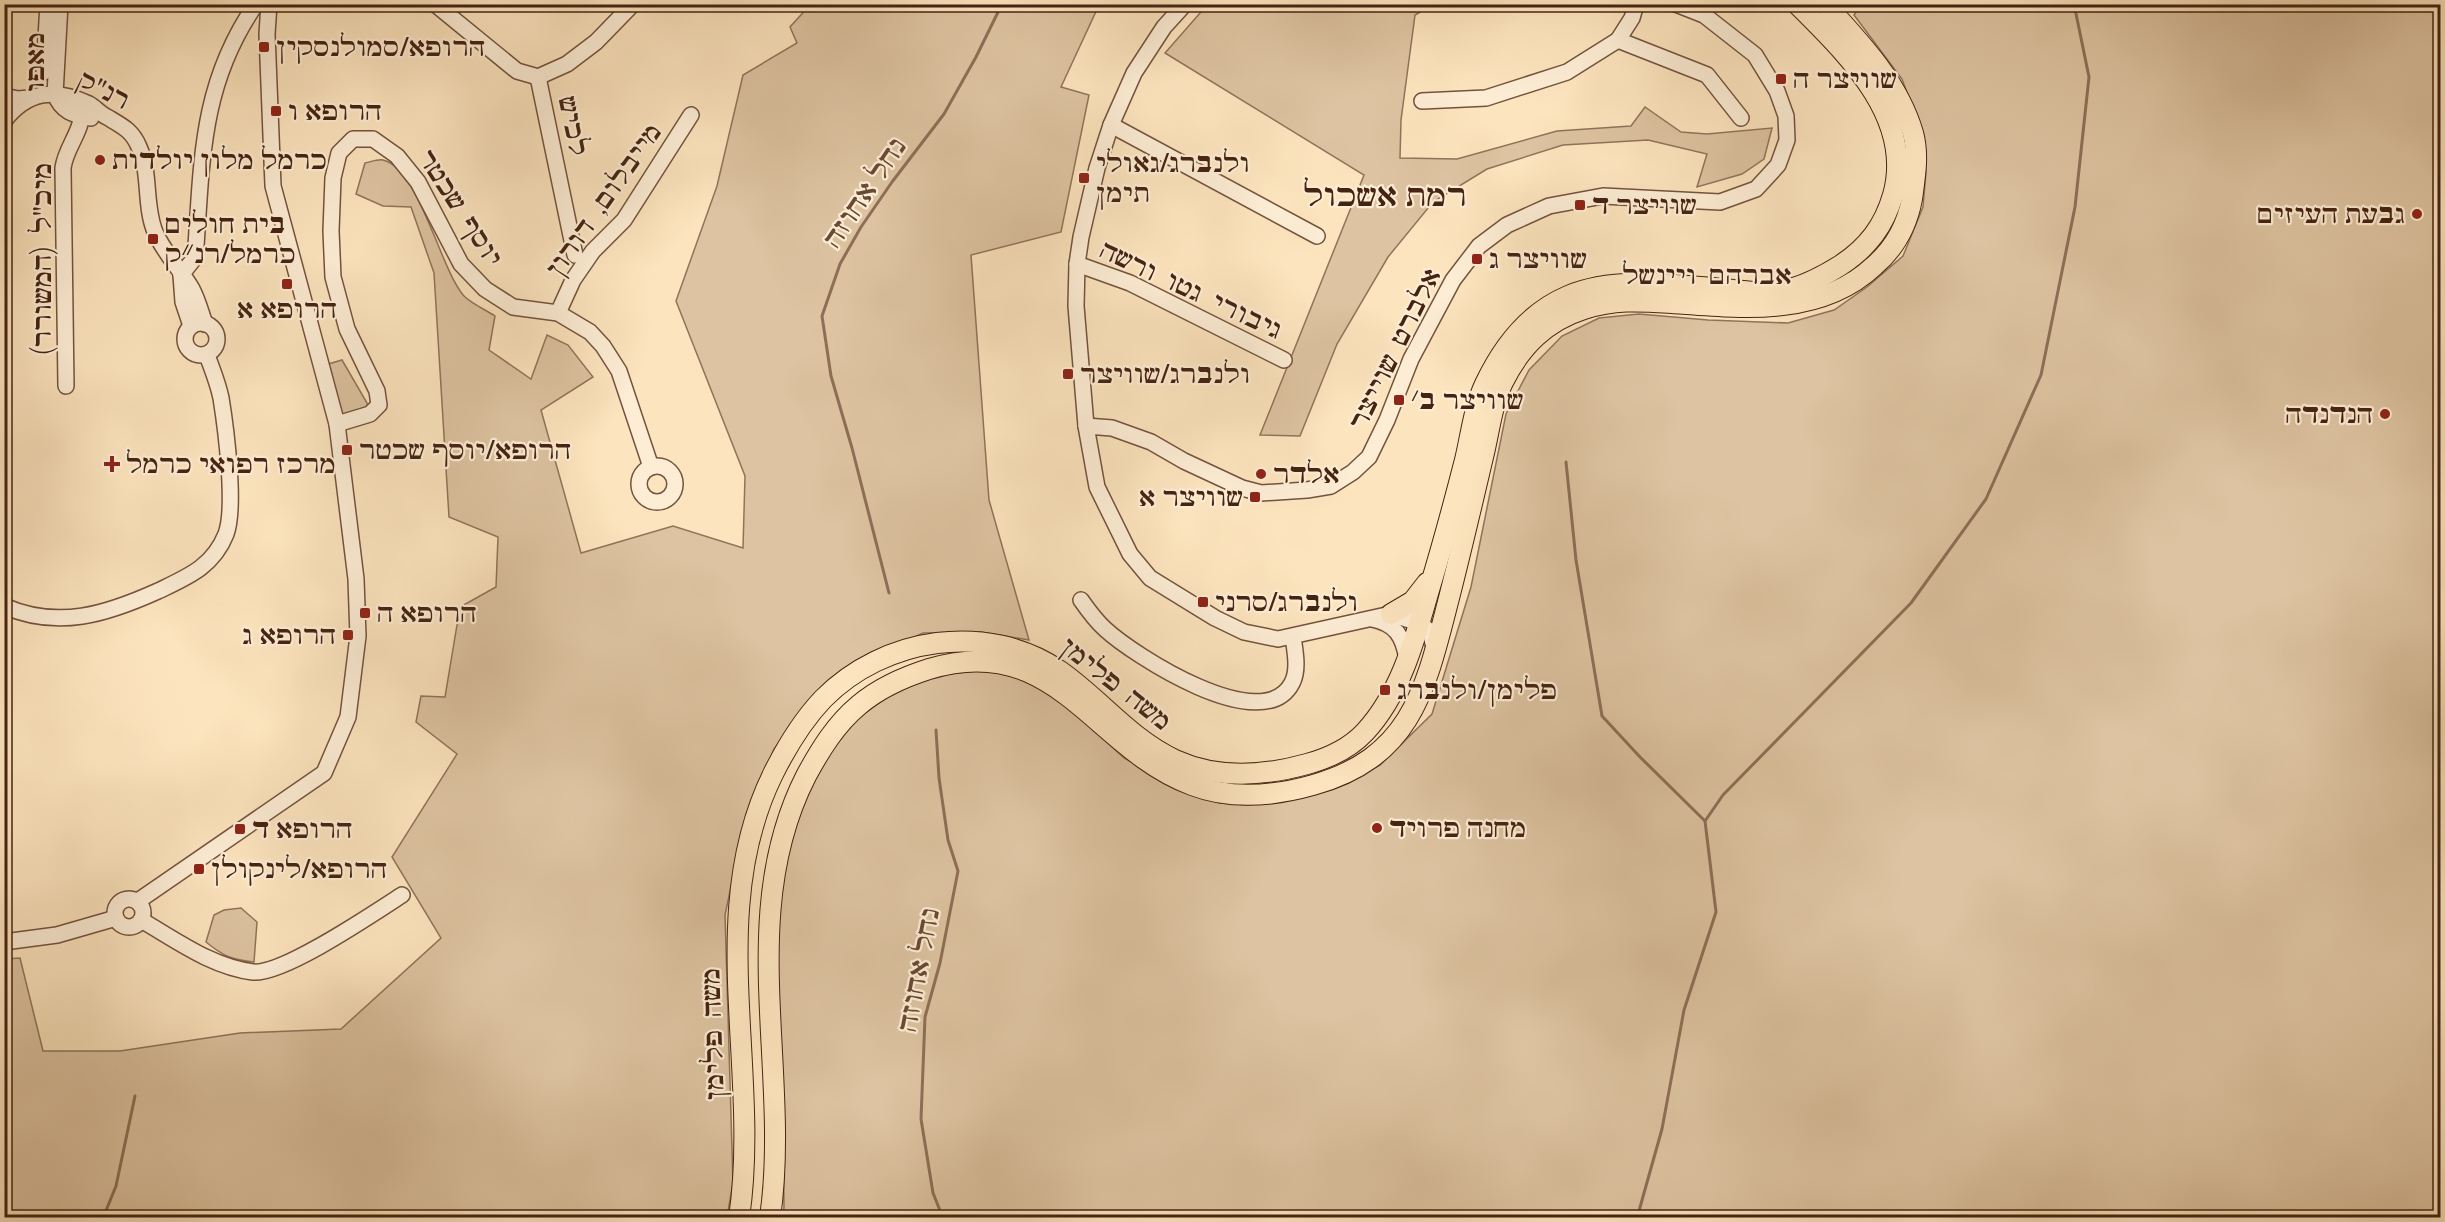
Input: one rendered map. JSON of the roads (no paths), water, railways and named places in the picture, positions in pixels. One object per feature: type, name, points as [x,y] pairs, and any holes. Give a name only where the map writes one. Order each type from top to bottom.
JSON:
[{"type":"main road","name":"אברהם ויינשל","points":[[1419,623],[1482,389],[1500,355],[1521,327],[1546,307],[1572,294],[1601,287],[1664,284],[1765,292],[1790,289],[1823,276],[1859,252],[1886,217],[1896,183],[1897,149],[1888,122],[1876,95],[1843,50],[1797,4]]},
{"type":"main road","name":"אברהם ויינשל","points":[[1435,652],[1500,388],[1515,361],[1543,328],[1579,310],[1619,300],[1755,307],[1796,304],[1825,297],[1858,280],[1894,245],[1910,212],[1917,169],[1914,135],[1902,107],[1873,56],[1825,4]]},
{"type":"main road","points":[[1382,617],[1413,601],[1434,574]]},
{"type":"main road","name":"משה פלימן","points":[[739,1218],[745,1141],[737,956],[746,856],[760,805],[784,753],[807,718],[837,686],[873,663],[921,645],[956,640],[992,643],[1043,660],[1075,682],[1128,731],[1181,763],[1227,773],[1266,773],[1313,763],[1347,747],[1361,736],[1390,696],[1419,623]]},
{"type":"main road","name":"משה פלימן","points":[[770,1218],[776,1150],[768,958],[775,871],[790,813],[809,771],[833,732],[861,703],[894,682],[937,666],[967,661],[999,664],[1045,679],[1098,719],[1131,750],[1169,775],[1188,784],[1221,793],[1257,794],[1326,781],[1347,773],[1380,752],[1400,730],[1415,708],[1425,687],[1435,652]]},
{"type":"street","points":[[44,72],[48,4]]},
{"type":"street","name":"מאפו","points":[[60,4],[66,100]]},
{"type":"street","name":"מאפו","points":[[66,100],[64,80],[70,4]]},
{"type":"street","points":[[138,901],[324,772],[348,717],[358,636],[356,579],[338,424],[273,186],[267,25],[269,4]]},
{"type":"street","points":[[435,4],[517,71],[538,77],[567,64],[589,48],[633,4]]},
{"type":"street","points":[[1185,4],[1164,27],[1134,73],[1111,125],[1097,168],[1077,264],[1076,306],[1086,426],[1097,487],[1130,554],[1150,578],[1244,632],[1278,639],[1382,617],[1419,623],[1431,635],[1435,652]]},
{"type":"street","points":[[1422,101],[1485,98],[1567,72],[1618,40],[1632,18],[1636,4]]},
{"type":"street","name":"אלברט שוייצר","points":[[1086,426],[1112,428],[1151,442],[1203,470],[1242,488],[1261,493],[1331,486],[1353,472],[1369,457],[1387,420],[1411,359],[1453,280],[1479,246],[1507,225],[1549,206],[1603,196],[1720,202],[1756,189],[1778,165],[1787,140],[1786,116],[1777,90],[1755,55],[1704,15],[1676,4]]},
{"type":"street","points":[[181,275],[193,260],[196,246],[201,156],[210,106],[219,75],[232,46],[254,8],[264,17],[267,25]]},
{"type":"street","points":[[1618,40],[1707,75],[1741,118]]},
{"type":"street","name":"לכיש","points":[[538,77],[575,255]]},
{"type":"street","points":[[4,96],[18,99],[66,100]]},
{"type":"street","points":[[4,121],[29,98]]},
{"type":"street","name":"רנ\"ק","points":[[66,100],[126,127],[134,136],[140,149],[155,232],[181,275],[183,302],[198,325]]},
{"type":"street","name":"מיכ\"ל (המשורר)","points":[[66,100],[78,136],[64,158],[63,168],[66,386]]},
{"type":"street","name":"מייבלום, דורון","points":[[558,313],[573,280],[593,251],[624,220],[692,115]]},
{"type":"street","points":[[1111,125],[1317,236]]},
{"type":"street","name":"יוסף שכטר","points":[[338,424],[370,414],[379,405],[377,391],[347,328],[333,277],[331,231],[333,178],[339,153],[353,139],[373,139],[397,156],[418,182],[461,264],[484,289],[513,307],[558,313],[590,332],[614,361],[651,467]]},
{"type":"street","name":"גיבורי גטו ורשה","points":[[1077,264],[1130,283],[1284,360]]},
{"type":"street","points":[[198,325],[214,329],[217,338],[215,348],[207,355],[198,356],[187,348],[185,338],[198,325]]},
{"type":"street","points":[[4,606],[28,615],[48,618],[79,617],[121,608],[197,572],[211,557],[225,535],[231,508],[220,397],[207,355]]},
{"type":"street","points":[[1081,600],[1104,628],[1132,650],[1179,679],[1215,694],[1237,699],[1270,700],[1286,691],[1292,684],[1294,675],[1293,637]]},
{"type":"street","points":[[1382,617],[1399,633],[1404,642],[1407,658]]},
{"type":"street","points":[[141,920],[216,963],[255,972],[287,963],[352,928],[402,895]]},
{"type":"street","points":[[129,898],[138,901],[143,910],[141,920],[129,927],[124,926],[116,918],[115,908],[121,900],[129,898]]},
{"type":"street","points":[[4,942],[57,935],[116,918]]},
{"type":"waterway","name":"נחל אחוזה","points":[[889,593],[831,376],[822,316],[840,264],[861,227],[944,114],[1002,4]]},
{"type":"waterway","points":[[1637,1218],[1662,1129],[1684,1010],[1716,912],[1705,821],[1723,795],[1911,603],[1986,499],[2041,375],[2075,207],[2089,77],[2074,4]]},
{"type":"waterway","points":[[1566,462],[1576,560],[1602,716],[1705,821]]},
{"type":"waterway","name":"נחל אחוזה","points":[[936,730],[939,778],[948,840],[958,871],[940,963],[925,1017],[921,1119],[933,1193],[943,1218]]},
{"type":"waterway","points":[[103,1218],[116,1186],[135,1096]]},
{"type":"place","name":"הרופא/סמולנסקין","points":[[264,47]]},
{"type":"place","name":"שוויצר ה","points":[[1781,79]]},
{"type":"place","name":"הרופא ו","points":[[276,111]]},
{"type":"place","name":"כרמל מלון יולדות","points":[[100,160]]},
{"type":"place","name":"ולנברג/גאולי תימן","points":[[1084,178]]},
{"type":"place","name":"שוויצר ד","points":[[1580,205]]},
{"type":"place","name":"גבעת העיזים","points":[[2417,214]]},
{"type":"place","name":"בית חולים כרמל/רנ״ק","points":[[153,239]]},
{"type":"place","name":"שוויצר ג","points":[[1477,259]]},
{"type":"place","name":"הרופא א","points":[[287,284]]},
{"type":"place","name":"ולנברג/שוויצר","points":[[1068,374]]},
{"type":"place","name":"שוויצר ב׳","points":[[1399,400]]},
{"type":"place","name":"הנדנדה","points":[[2385,414]]},
{"type":"place","name":"הרופא/יוסף שכטר","points":[[347,450]]},
{"type":"place","name":"מרכז רפואי כרמל","points":[[112,464]]},
{"type":"place","name":"אלדר","points":[[1261,474]]},
{"type":"place","name":"שוויצר א","points":[[1255,497]]},
{"type":"place","name":"ולנברג/סרני","points":[[1203,602]]},
{"type":"place","name":"הרופא ה","points":[[365,613]]},
{"type":"place","name":"הרופא ג","points":[[348,635]]},
{"type":"place","name":"פלימן/ולנברג","points":[[1385,690]]},
{"type":"place","name":"מחנה פרויד","points":[[1377,828]]},
{"type":"place","name":"הרופא ד","points":[[240,829]]},
{"type":"place","name":"הרופא/לינקולן","points":[[199,869]]},
{"type":"district","name":"רמת אשכול","points":[[1385,196]]}]
